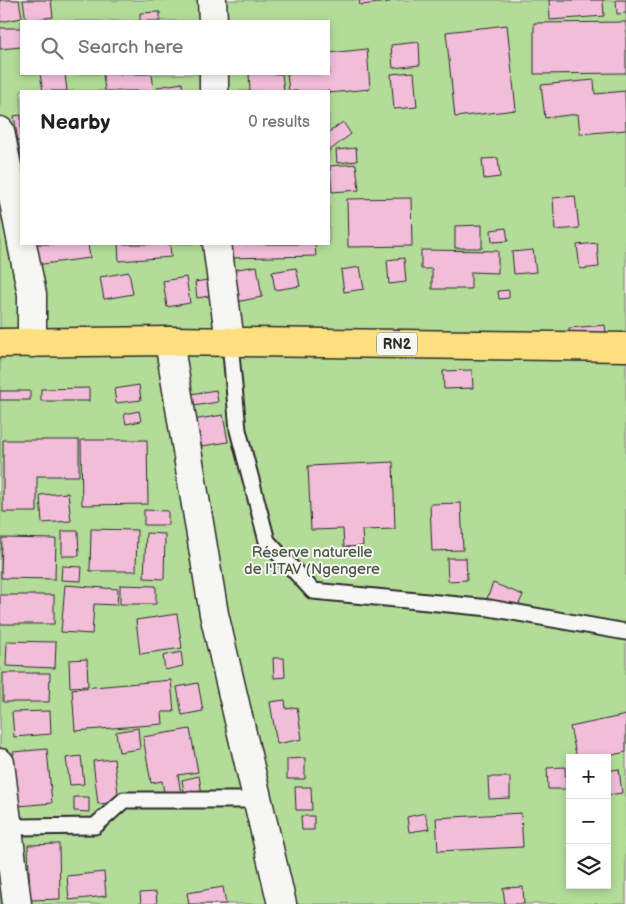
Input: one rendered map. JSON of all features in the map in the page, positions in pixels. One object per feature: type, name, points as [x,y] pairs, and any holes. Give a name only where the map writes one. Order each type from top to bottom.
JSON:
[{"type":"highway","name":"RN2","points":[[0,343],[169,341],[626,347]]},
{"type":"street","points":[[212,0],[213,20]]},
{"type":"street","points":[[214,75],[214,90]]},
{"type":"street","points":[[0,131],[20,233]]},
{"type":"street","points":[[22,245],[32,294],[32,343]]},
{"type":"street","points":[[217,245],[230,342]]},
{"type":"street","points":[[169,341],[214,614],[282,904]]},
{"type":"street","points":[[0,763],[3,813],[17,904]]},
{"type":"lane","points":[[230,342],[238,430],[267,541],[313,591],[490,608],[626,632]]},
{"type":"lane","points":[[3,813],[19,827],[95,826],[124,800],[258,800]]},
{"type":"green space","name":"Réserve naturelle de l'ITAV (Ngengere","points":[[0,0],[626,0],[626,904],[0,904]]},
{"type":"building","points":[[0,0],[19,0],[22,18],[0,22]]},
{"type":"building","points":[[23,0],[51,0],[53,17],[26,20]]},
{"type":"building","points":[[359,0],[390,0],[390,2],[360,5]]},
{"type":"building","points":[[549,0],[603,0],[604,16],[550,20]]},
{"type":"building","points":[[616,0],[626,0],[626,13],[617,14]]},
{"type":"building","points":[[160,12],[160,20],[140,20],[140,13]]},
{"type":"building","points":[[626,22],[626,73],[534,74],[534,23]]},
{"type":"building","points":[[507,25],[516,110],[455,117],[446,32]]},
{"type":"building","points":[[0,28],[20,28],[20,47],[0,49]]},
{"type":"building","points":[[419,42],[420,65],[393,68],[391,45]]},
{"type":"building","points":[[367,49],[370,89],[330,93],[330,90],[289,90],[287,75],[330,75],[330,53]]},
{"type":"building","points":[[414,72],[417,107],[394,109],[391,74]]},
{"type":"building","points":[[40,75],[65,75],[67,90],[43,90]]},
{"type":"building","points":[[103,75],[152,75],[154,90],[105,90]]},
{"type":"building","points":[[249,75],[282,75],[284,90],[250,90]]},
{"type":"building","points":[[594,80],[595,94],[625,91],[626,130],[580,134],[578,114],[545,118],[541,85]]},
{"type":"building","points":[[182,83],[183,90],[158,90],[158,87]]},
{"type":"building","points":[[20,115],[20,155],[14,116]]},
{"type":"building","points":[[343,122],[351,134],[330,150],[330,131]]},
{"type":"building","points":[[356,148],[357,161],[337,163],[336,150]]},
{"type":"building","points":[[498,158],[500,177],[484,179],[482,159]]},
{"type":"building","points":[[356,164],[359,190],[332,192],[330,166]]},
{"type":"building","points":[[575,196],[579,228],[555,230],[553,198]]},
{"type":"building","points":[[411,198],[412,246],[348,247],[347,199]]},
{"type":"building","points":[[482,225],[482,248],[455,248],[455,226]]},
{"type":"building","points":[[506,228],[508,241],[492,242],[491,230]]},
{"type":"building","points":[[597,243],[599,267],[580,269],[577,245]]},
{"type":"building","points":[[32,245],[88,245],[90,258],[35,265]]},
{"type":"building","points":[[118,245],[170,245],[171,257],[119,261]]},
{"type":"building","points":[[229,245],[315,245],[316,256],[229,258]]},
{"type":"building","points":[[421,250],[498,251],[498,273],[471,272],[471,289],[432,289],[432,269],[421,269]]},
{"type":"building","points":[[533,250],[536,272],[514,274],[512,252]]},
{"type":"building","points":[[404,258],[406,282],[389,284],[387,260]]},
{"type":"building","points":[[257,266],[262,297],[230,303],[225,271]]},
{"type":"building","points":[[360,267],[364,289],[344,292],[341,270]]},
{"type":"building","points":[[296,268],[300,286],[275,290],[272,272]]},
{"type":"building","points":[[129,272],[133,294],[104,299],[100,277]]},
{"type":"building","points":[[186,277],[190,303],[167,307],[163,281]]},
{"type":"building","points":[[214,279],[216,295],[197,298],[195,282]]},
{"type":"building","points":[[509,290],[509,298],[499,299],[498,291]]},
{"type":"building","points":[[605,325],[607,342],[571,346],[569,328]]},
{"type":"building","points":[[472,370],[473,388],[444,389],[443,371]]},
{"type":"building","points":[[139,385],[141,400],[116,403],[114,389]]},
{"type":"building","points":[[89,388],[89,401],[41,401],[41,389]]},
{"type":"building","points":[[216,390],[218,402],[187,407],[185,395]]},
{"type":"building","points":[[0,391],[30,391],[30,400],[0,400]]},
{"type":"building","points":[[139,411],[141,421],[126,424],[124,414]]},
{"type":"building","points":[[223,415],[228,442],[196,447],[192,420]]},
{"type":"building","points":[[3,440],[79,440],[79,476],[37,476],[37,512],[3,512]]},
{"type":"building","points":[[81,440],[147,440],[148,504],[82,505]]},
{"type":"building","points":[[393,462],[395,529],[362,530],[363,546],[344,547],[343,529],[311,530],[308,466]]},
{"type":"building","points":[[68,493],[71,521],[42,523],[40,495]]},
{"type":"building","points":[[461,503],[463,550],[432,551],[430,504]]},
{"type":"building","points":[[144,510],[168,511],[168,525],[144,525]]},
{"type":"building","points":[[91,529],[137,530],[136,571],[90,571]]},
{"type":"building","points":[[62,531],[78,531],[79,556],[62,556]]},
{"type":"building","points":[[146,533],[165,534],[164,579],[144,578]]},
{"type":"building","points":[[2,538],[56,539],[55,579],[1,578]]},
{"type":"building","points":[[447,558],[466,558],[467,580],[448,581]]},
{"type":"building","points":[[62,566],[82,567],[81,581],[61,580]]},
{"type":"building","points":[[493,583],[523,595],[514,615],[485,604]]},
{"type":"building","points":[[65,585],[118,589],[117,605],[94,604],[92,634],[61,632]]},
{"type":"building","points":[[120,585],[156,586],[156,604],[120,604]]},
{"type":"building","points":[[0,595],[54,595],[54,624],[0,624]]},
{"type":"building","points":[[177,614],[182,648],[140,654],[136,620]]},
{"type":"building","points":[[7,641],[56,642],[55,668],[6,666]]},
{"type":"building","points":[[181,652],[183,666],[165,670],[163,656]]},
{"type":"building","points":[[273,658],[284,658],[285,677],[274,678]]},
{"type":"building","points":[[87,659],[88,686],[70,687],[69,660]]},
{"type":"building","points":[[3,673],[50,673],[49,702],[3,702]]},
{"type":"building","points":[[171,680],[174,712],[162,712],[163,724],[75,731],[72,689]]},
{"type":"building","points":[[198,683],[203,711],[182,715],[177,687]]},
{"type":"building","points":[[285,700],[286,709],[297,707],[302,739],[277,744],[270,702]]},
{"type":"building","points":[[50,711],[51,734],[14,737],[12,712]]},
{"type":"building","points":[[626,715],[626,752],[611,755],[576,754],[570,727]]},
{"type":"building","points":[[138,728],[140,749],[119,752],[116,732]]},
{"type":"building","points":[[190,729],[198,772],[178,775],[182,801],[166,804],[162,781],[151,783],[143,737]]},
{"type":"building","points":[[47,749],[52,803],[18,806],[13,752]]},
{"type":"building","points":[[81,756],[84,784],[70,785],[66,758]]},
{"type":"building","points":[[305,758],[305,779],[287,779],[287,759]]},
{"type":"building","points":[[114,759],[119,802],[98,804],[93,761]]},
{"type":"building","points":[[565,767],[566,789],[548,789],[547,768]]},
{"type":"building","points":[[619,769],[622,793],[611,794],[611,770]]},
{"type":"building","points":[[199,776],[203,800],[186,803],[182,780]]},
{"type":"building","points":[[488,777],[510,777],[510,798],[489,799]]},
{"type":"building","points":[[295,787],[311,787],[312,810],[296,810]]},
{"type":"building","points":[[74,797],[89,797],[89,812],[74,811]]},
{"type":"building","points":[[425,813],[429,829],[409,832],[407,817]]},
{"type":"building","points":[[521,813],[523,847],[438,851],[436,818]]},
{"type":"building","points":[[301,816],[314,816],[314,830],[302,830]]},
{"type":"building","points":[[59,844],[60,899],[30,900],[28,845]]},
{"type":"building","points":[[104,872],[106,896],[69,900],[67,876]]},
{"type":"building","points":[[223,887],[226,904],[189,904],[187,893]]},
{"type":"building","points":[[523,887],[524,904],[505,904],[503,888]]},
{"type":"building","points":[[156,892],[157,904],[141,904],[140,893]]}]
